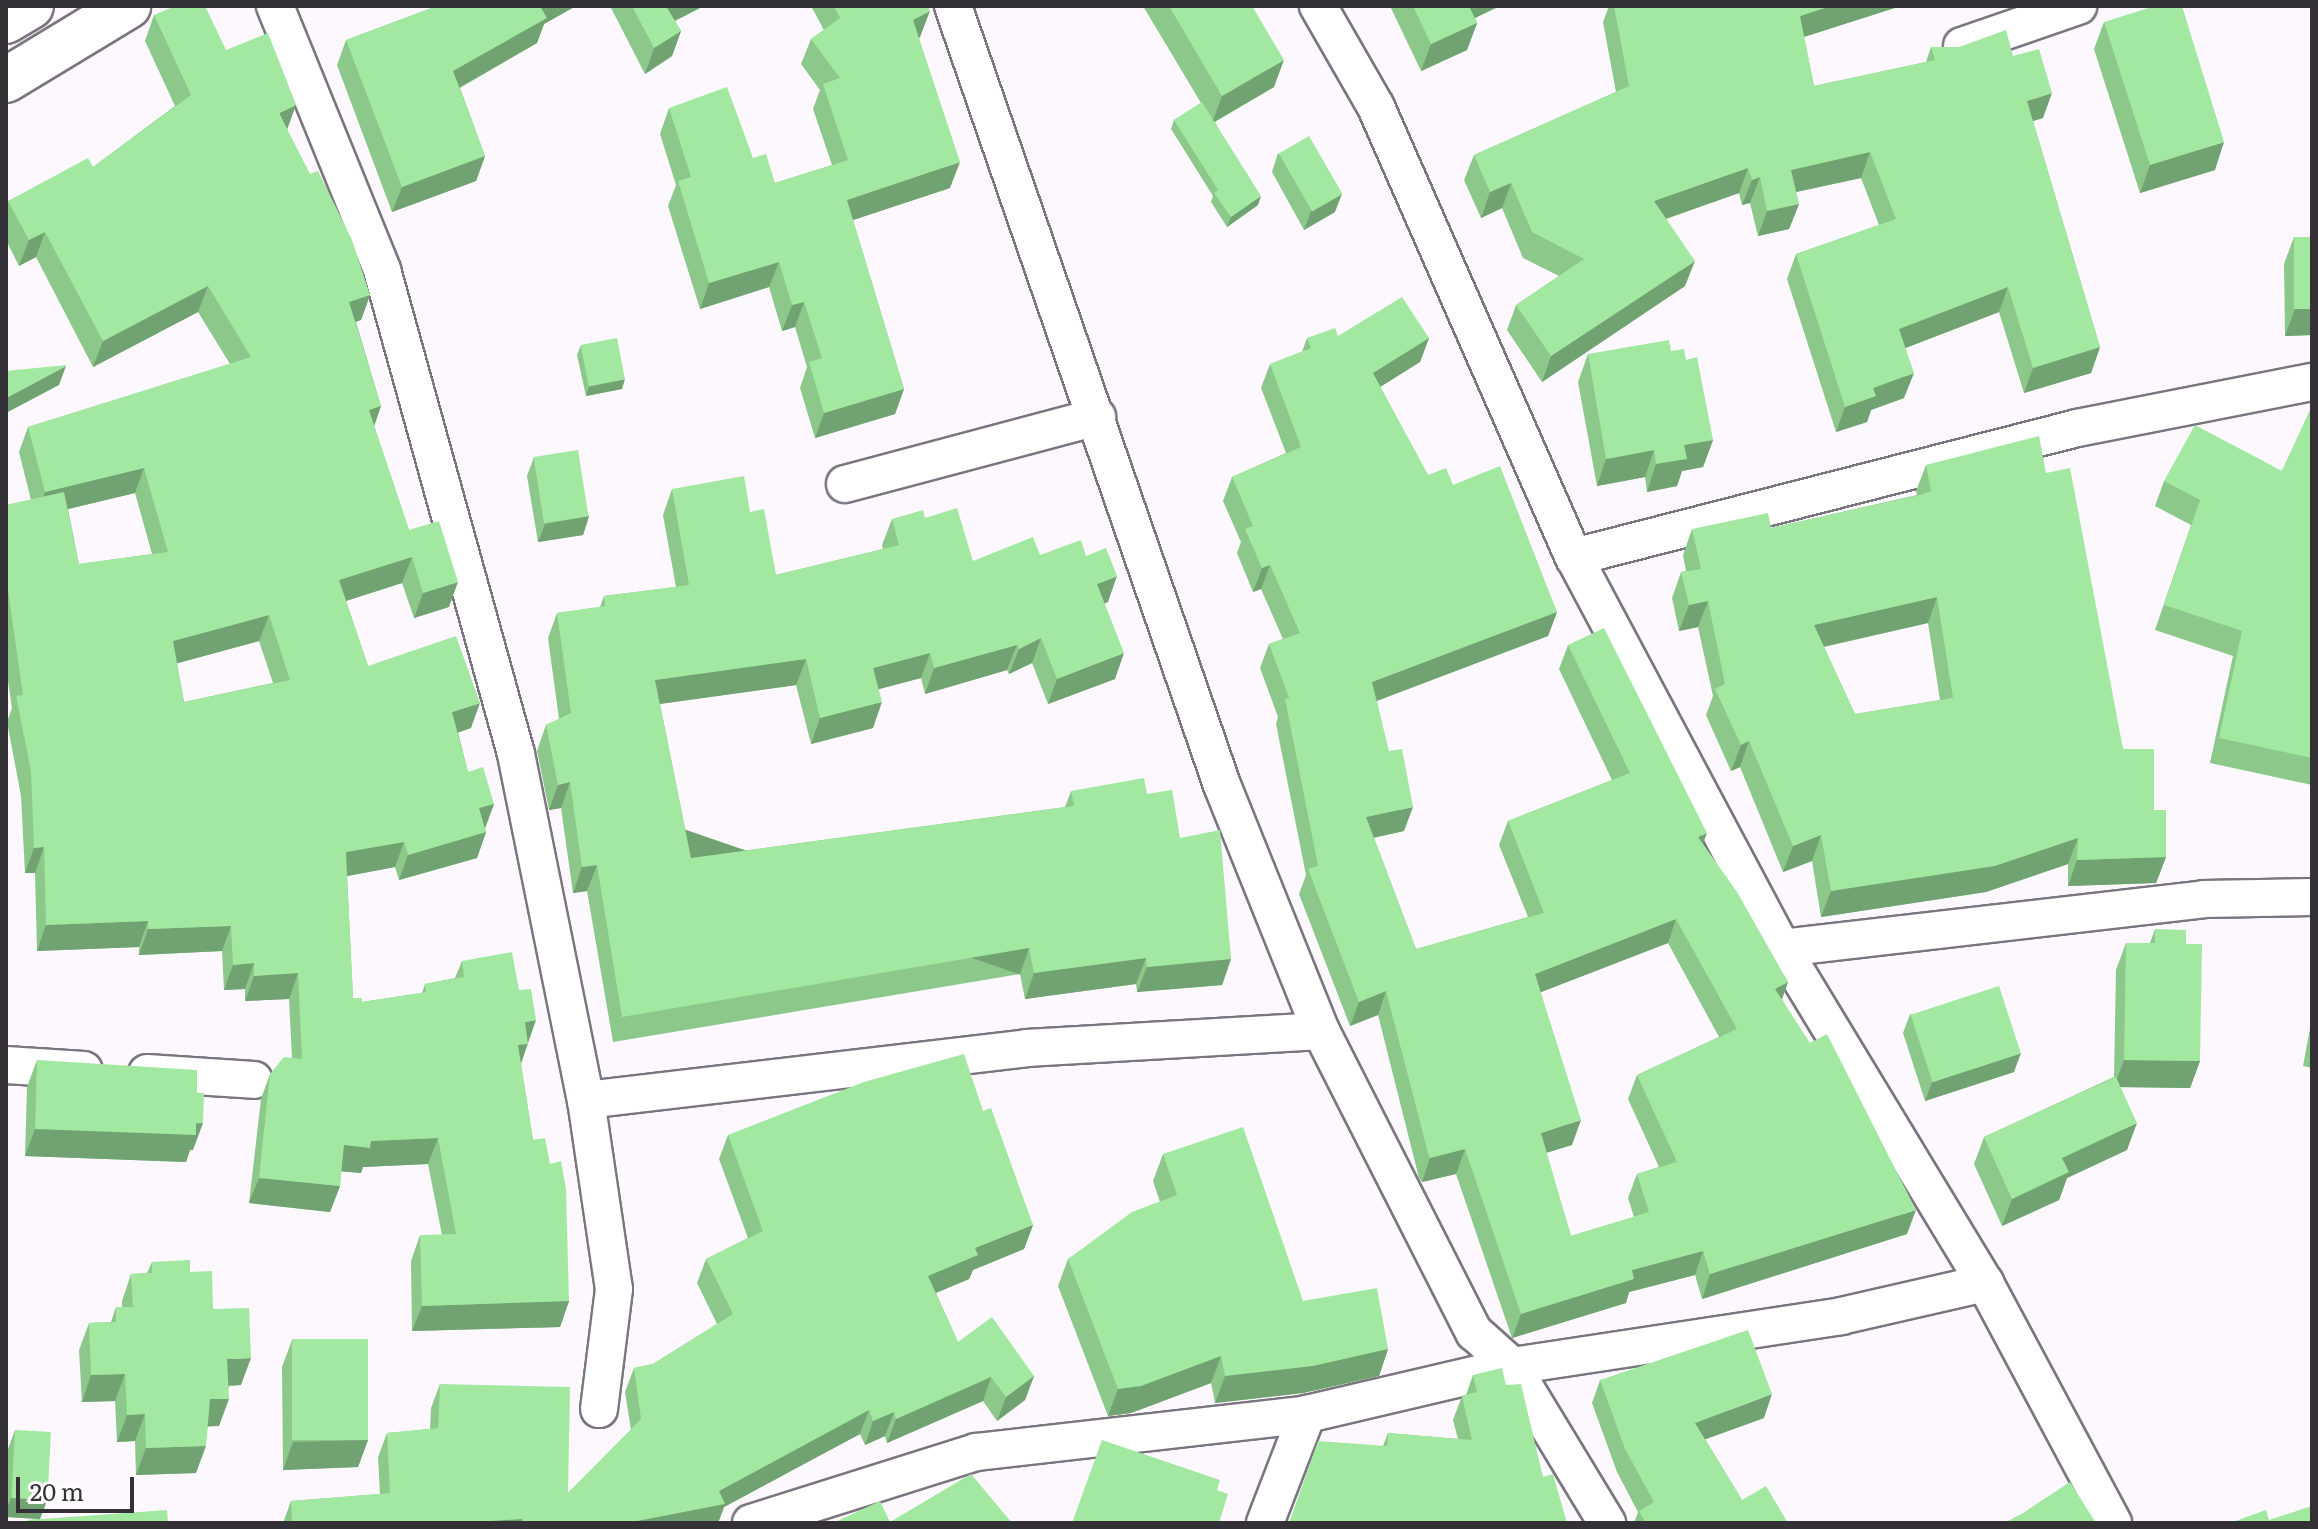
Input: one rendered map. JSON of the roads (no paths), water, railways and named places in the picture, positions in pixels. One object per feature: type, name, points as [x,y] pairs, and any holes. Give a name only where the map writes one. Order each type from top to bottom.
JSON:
[{"type":"main road","points":[[6,21],[31,6]]},
{"type":"main road","points":[[6,80],[128,6]]},
{"type":"street","points":[[275,6],[382,270],[516,754],[586,1100],[614,1289],[599,1409]]},
{"type":"street","points":[[953,6],[1222,785],[1321,1031],[1474,1332],[1512,1366],[1607,1523]]},
{"type":"street","points":[[1318,6],[1376,107],[1574,557],[1782,948],[1985,1283],[2113,1523]]},
{"type":"street","points":[[1943,52],[2078,6]]},
{"type":"street","points":[[1574,557],[2077,428],[2312,382]]},
{"type":"street","points":[[845,484],[1097,417]]},
{"type":"street","points":[[1782,948],[2203,899],[2312,897]]},
{"type":"street","points":[[586,1100],[1027,1048],[1321,1031]]},
{"type":"street","points":[[6,1065],[254,1080]]},
{"type":"street","points":[[751,1523],[976,1452],[1307,1414],[1512,1366],[1841,1316],[1985,1283]]},
{"type":"street","points":[[1265,1523],[1307,1414]]}]
